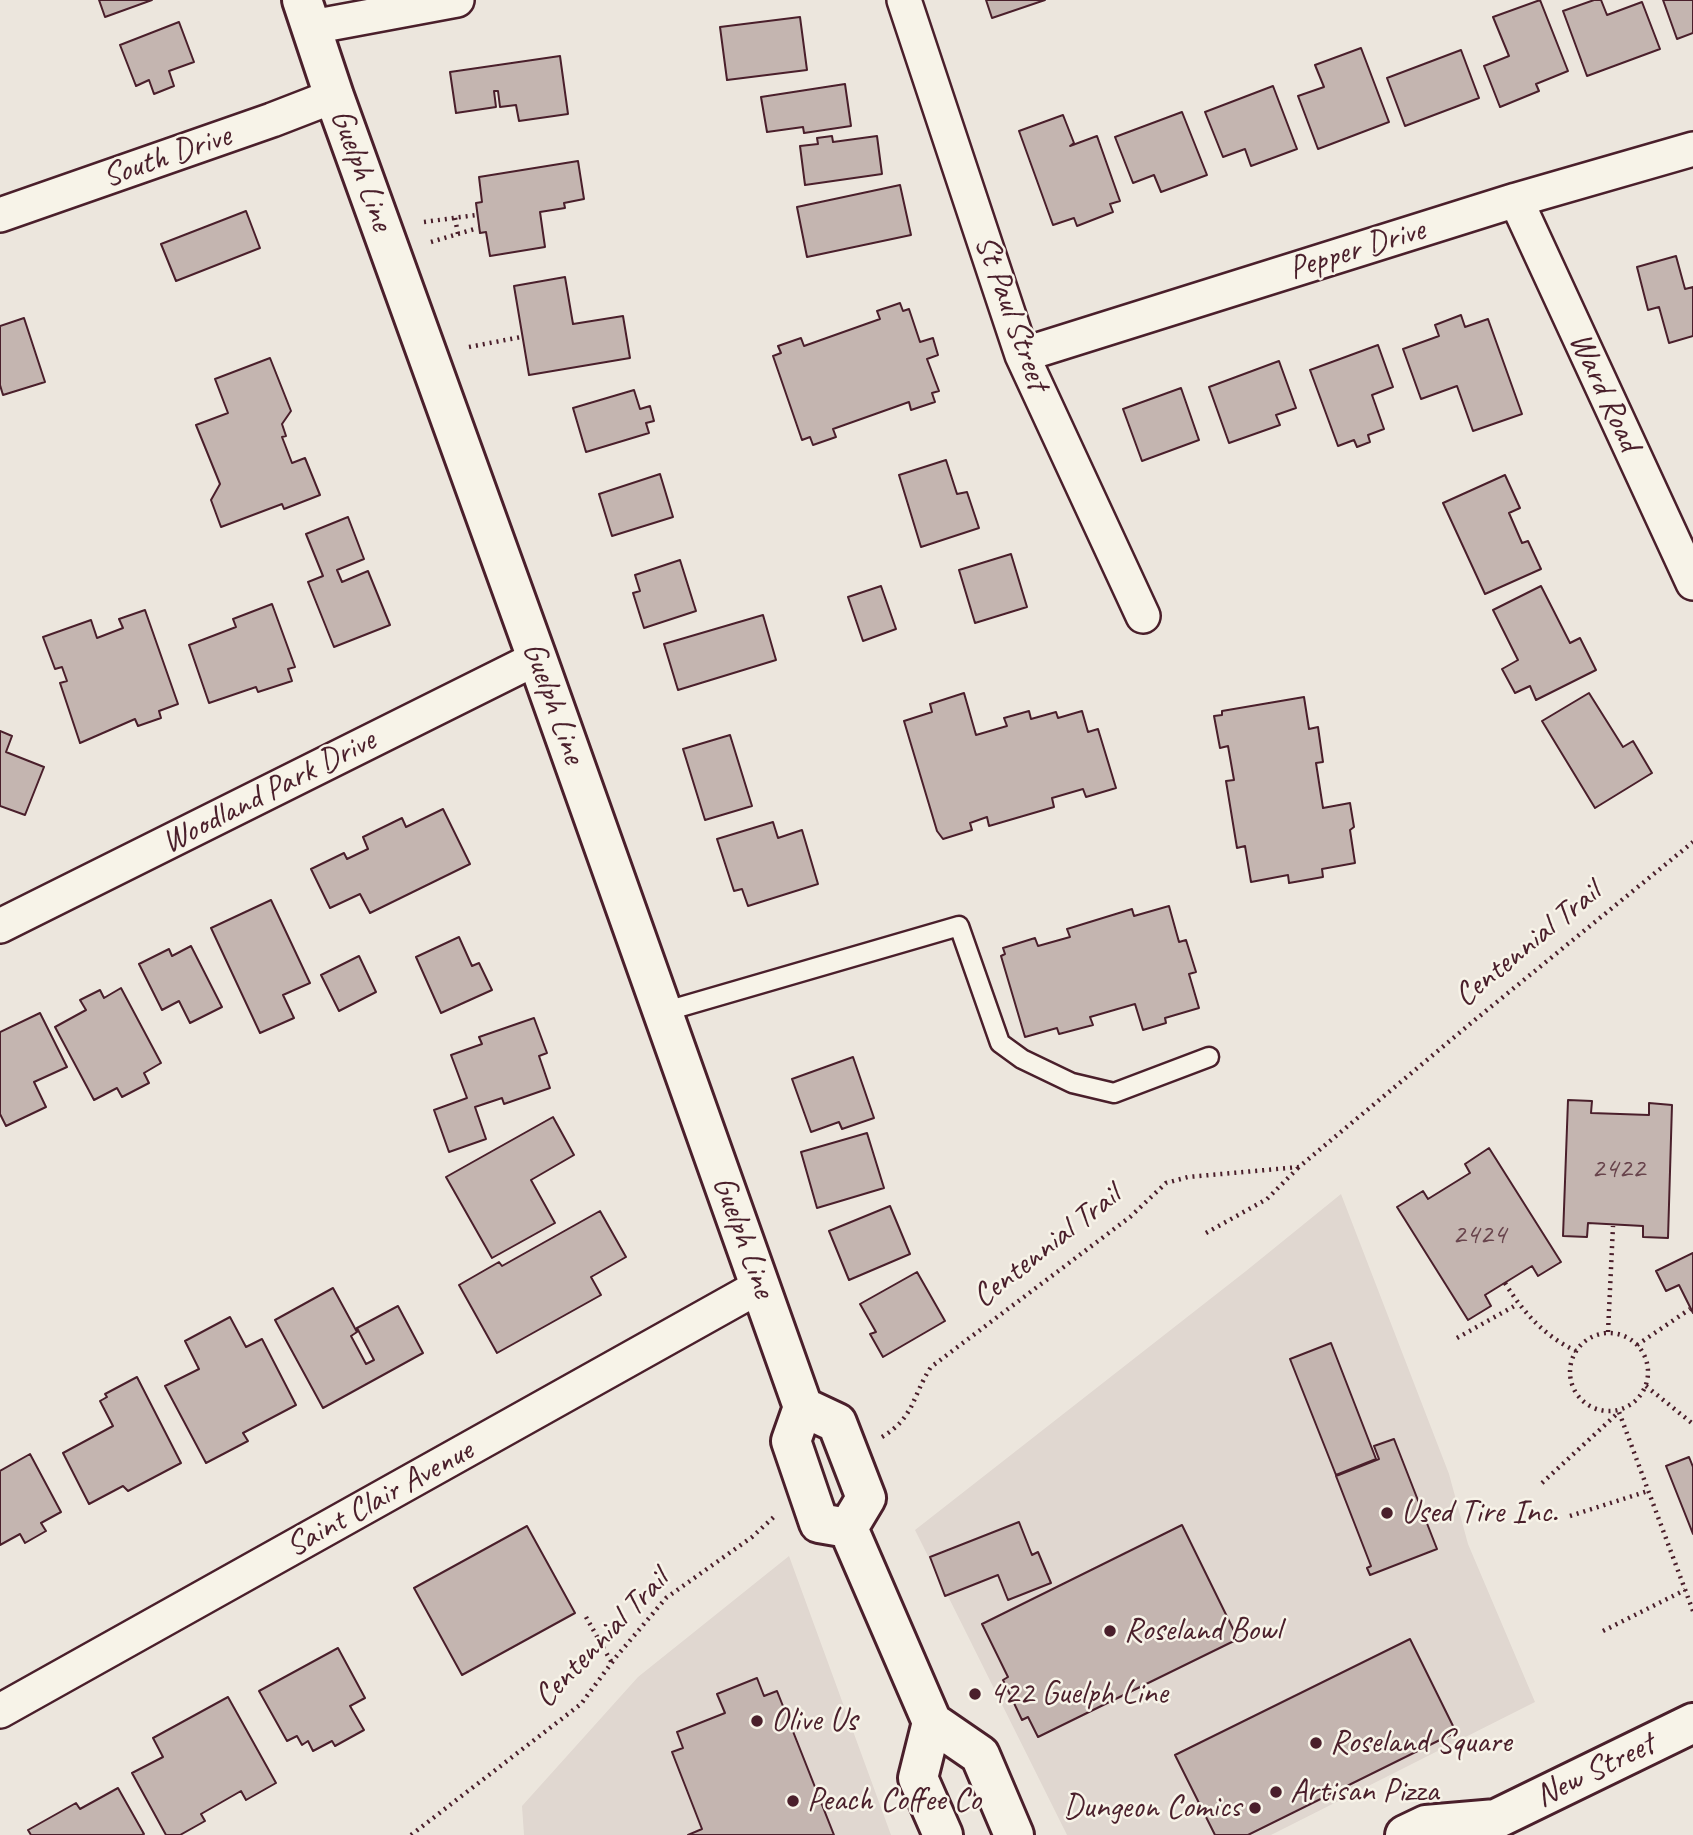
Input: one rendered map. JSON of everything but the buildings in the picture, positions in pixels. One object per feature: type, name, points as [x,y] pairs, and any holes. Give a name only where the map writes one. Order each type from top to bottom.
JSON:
[{"type":"main road","name":"Guelph Line","points":[[307,13],[334,96],[803,1407]]},
{"type":"main road","points":[[803,1407],[837,1423],[866,1498],[848,1528],[819,1523],[791,1441],[803,1407]]},
{"type":"main road","points":[[848,1528],[932,1722],[981,1755],[1014,1835]]},
{"type":"main road","points":[[932,1722],[918,1778],[943,1835]]},
{"type":"main road","name":"New Street","points":[[1405,1835],[1426,1825],[1491,1827],[1693,1724]]},
{"type":"street","points":[[307,13],[457,0]]},
{"type":"street","name":"St Paul Street","points":[[904,0],[1022,355],[1143,617]]},
{"type":"street","name":"South Drive","points":[[0,215],[334,96]]},
{"type":"street","name":"Pepper Drive","points":[[1022,355],[1516,200],[1693,149]]},
{"type":"street","name":"Ward Road","points":[[1516,200],[1693,583]]},
{"type":"street","name":"Woodland Park Drive","points":[[0,926],[537,658]]},
{"type":"street","name":"Saint Clair Avenue","points":[[0,1711],[760,1286]]},
{"type":"lane","points":[[663,1012],[959,926],[1000,1043],[1022,1059],[1072,1083],[1114,1093],[1209,1056]]},
{"type":"path","points":[[424,222],[476,215]]},
{"type":"path","points":[[455,218],[458,234]]},
{"type":"path","points":[[431,242],[478,228]]},
{"type":"path","points":[[469,346],[522,337]]},
{"type":"path","name":"Centennial Trail","points":[[1206,1233],[1267,1199],[1299,1167],[1693,842]]},
{"type":"path","name":"Centennial Trail","points":[[874,1442],[897,1427],[914,1404],[922,1381],[932,1367],[1130,1217],[1166,1184],[1188,1177],[1299,1167]]},
{"type":"path","points":[[1608,1332],[1613,1226]]},
{"type":"path","points":[[1505,1283],[1518,1304],[1556,1341],[1576,1351]]},
{"type":"path","points":[[1457,1338],[1518,1304]]},
{"type":"path","points":[[1637,1345],[1690,1309]]},
{"type":"path","points":[[1542,1483],[1619,1412],[1640,1397],[1646,1386],[1646,1360],[1637,1345],[1620,1334],[1595,1334],[1584,1341],[1576,1351],[1570,1377],[1573,1390],[1581,1401],[1592,1409],[1619,1412]]},
{"type":"path","points":[[1646,1386],[1693,1424]]},
{"type":"path","points":[[1619,1412],[1692,1607]]},
{"type":"path","points":[[1570,1516],[1648,1491]]},
{"type":"path","name":"Centennial Trail","points":[[411,1835],[582,1704],[666,1598],[752,1537],[784,1508]]},
{"type":"path","points":[[1603,1631],[1685,1590]]},
{"type":"path","points":[[586,1616],[612,1663]]},
{"type":"shaded area","points":[[1341,1194],[1449,1474],[1468,1544],[1535,1702],[1271,1835],[1067,1835],[915,1530]]},
{"type":"shaded area","points":[[789,1556],[891,1835],[524,1835],[522,1806],[638,1677]]},
{"type":"place","name":"Used Tire Inc.","points":[[1387,1513]]},
{"type":"place","name":"Roseland Bowl","points":[[1110,1631]]},
{"type":"place","name":"422 Guelph Line","points":[[975,1694]]},
{"type":"place","name":"Olive Us","points":[[757,1721]]},
{"type":"place","name":"Roseland Square","points":[[1316,1743]]},
{"type":"place","name":"Artisan Pizza","points":[[1276,1792]]},
{"type":"place","name":"Peach Coffee Co","points":[[793,1801]]},
{"type":"place","name":"Dungeon Comics","points":[[1255,1808]]}]
